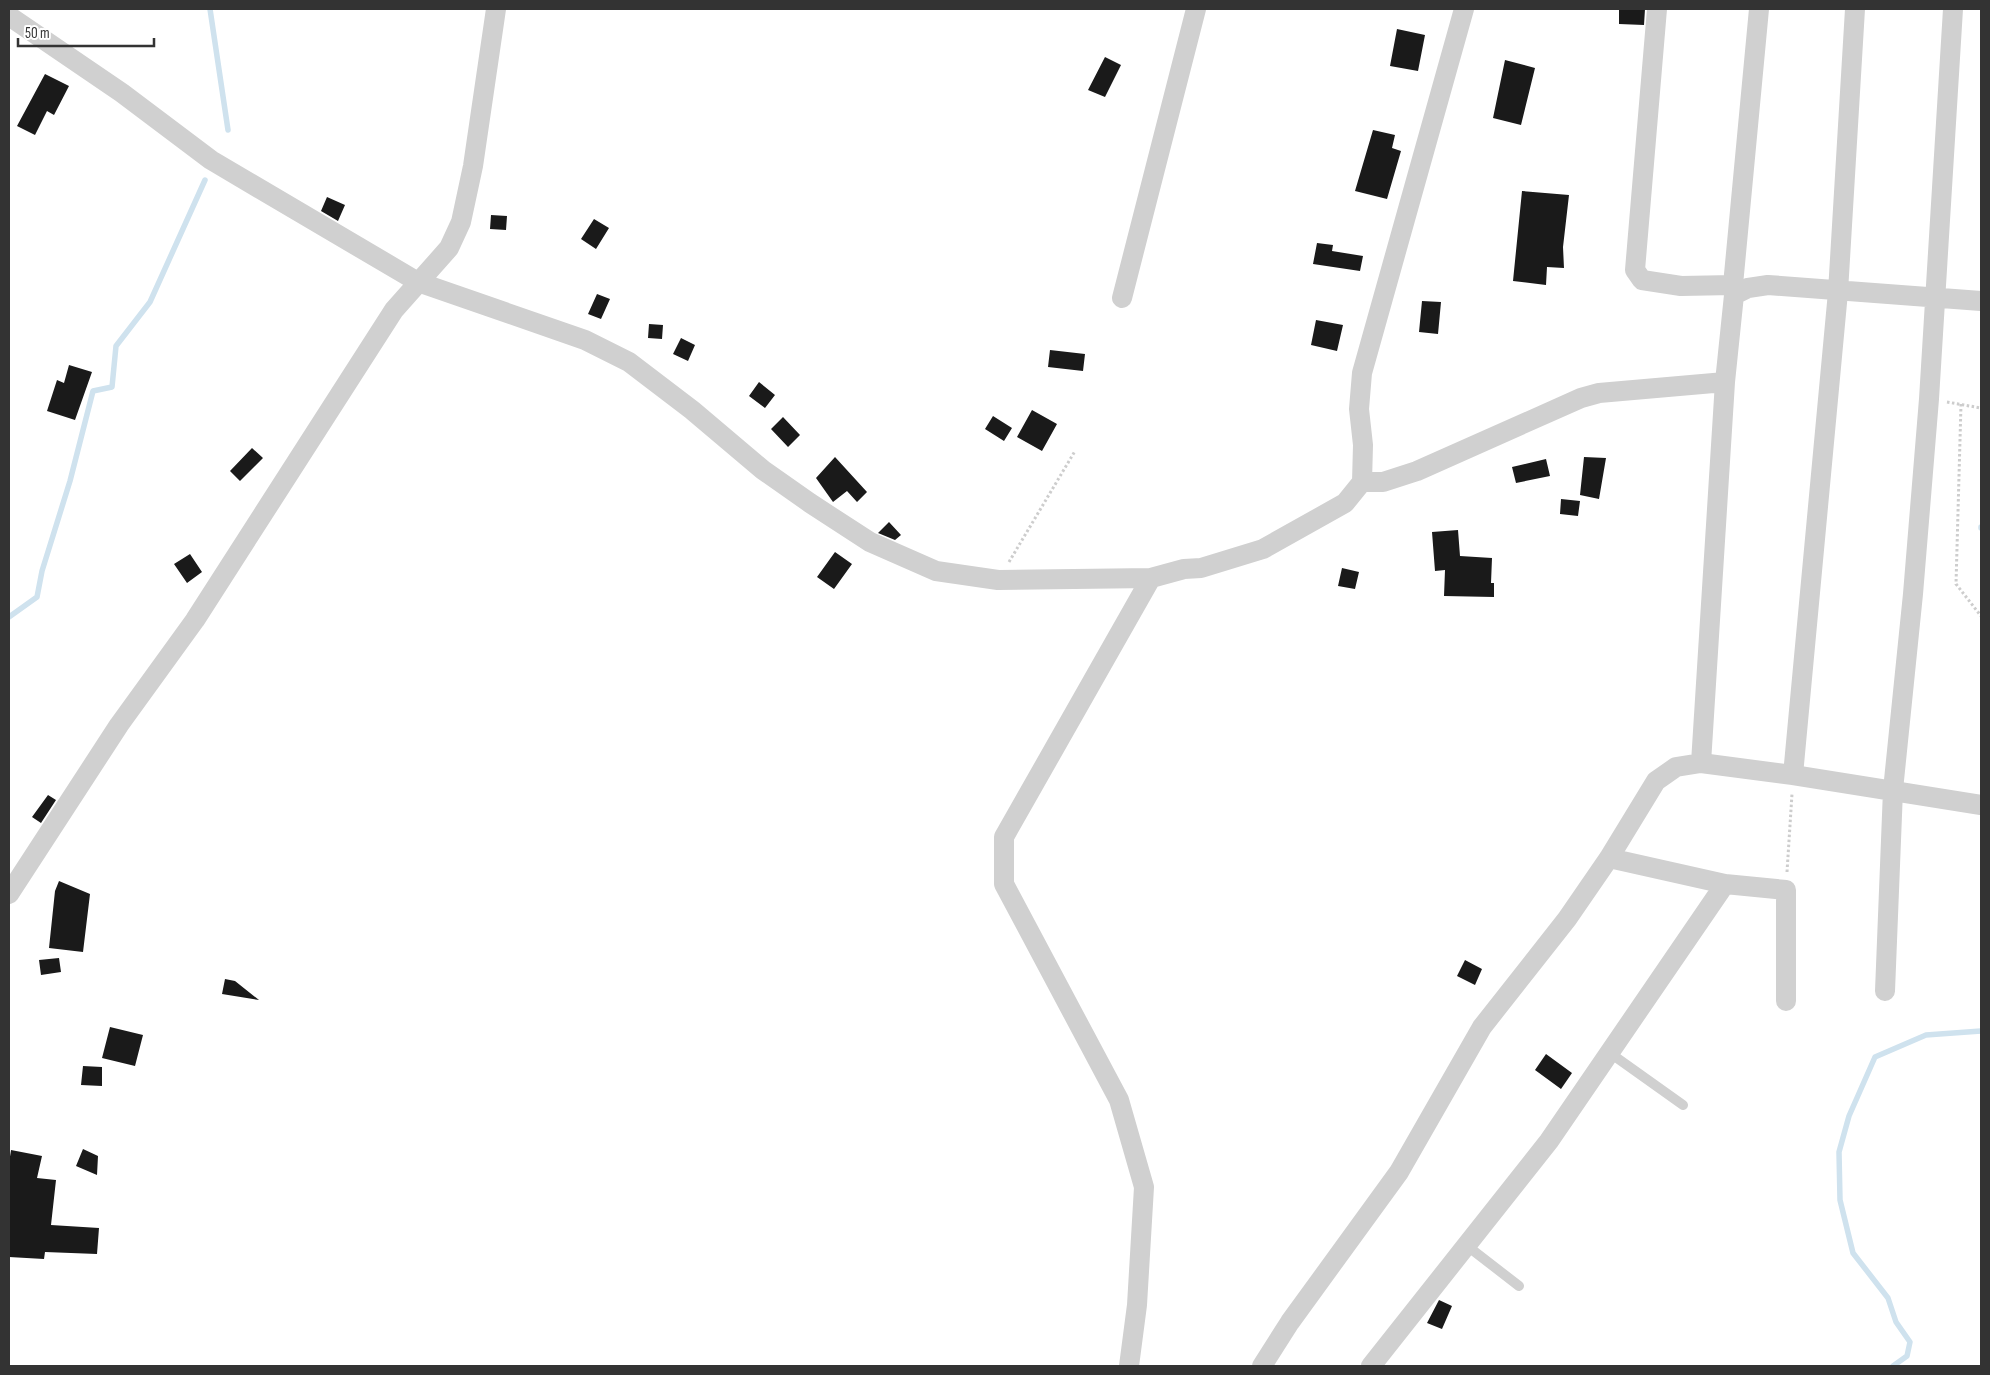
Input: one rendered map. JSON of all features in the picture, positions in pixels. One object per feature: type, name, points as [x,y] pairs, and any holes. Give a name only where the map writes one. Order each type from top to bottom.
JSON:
[{"type":"street","points":[[9,894],[119,725],[195,620],[394,310],[449,248],[461,222],[473,166],[496,9]]},
{"type":"street","points":[[1122,298],[1196,9]]},
{"type":"street","points":[[9,16],[122,93],[211,160],[418,282],[585,340],[629,362],[692,410],[763,470],[870,542],[936,571],[998,580],[1151,578],[1201,568],[1263,549],[1345,503],[1362,482],[1363,445],[1359,409],[1362,373],[1464,9]]},
{"type":"street","points":[[1657,9],[1635,270],[1642,280],[1681,286],[1734,290],[1768,285],[1838,292],[1981,301]]},
{"type":"street","points":[[1701,763],[1725,382],[1760,9]]},
{"type":"street","points":[[1793,775],[1838,292],[1855,9]]},
{"type":"street","points":[[1885,991],[1893,790],[1913,594],[1929,399],[1934,298],[1949,105],[1953,9]]},
{"type":"street","points":[[1362,482],[1383,482],[1417,471],[1580,398],[1607,392],[1725,382]]},
{"type":"street","points":[[1129,1366],[1137,1305],[1144,1186],[1119,1100],[1004,884],[1004,838],[1151,578]]},
{"type":"street","points":[[1262,1366],[1290,1322],[1399,1172],[1482,1027],[1567,919],[1609,858],[1656,781],[1676,767],[1701,763],[1893,790],[1981,805]]},
{"type":"street","points":[[1609,858],[1726,884],[1786,890],[1786,1001]]},
{"type":"street","points":[[1371,1366],[1549,1141],[1726,884]]},
{"type":"lane","points":[[1610,1053],[1683,1105]]},
{"type":"lane","points":[[1466,1245],[1519,1286]]},
{"type":"path","points":[[1929,399],[1981,408]]},
{"type":"path","points":[[1961,404],[1956,584],[1981,616]]},
{"type":"path","points":[[998,580],[1075,451]]},
{"type":"path","points":[[1786,890],[1793,775]]},
{"type":"building","points":[[1619,9],[1645,9],[1644,25],[1619,24]]},
{"type":"building","points":[[1397,29],[1425,35],[1418,71],[1390,66]]},
{"type":"building","points":[[1105,57],[1121,65],[1105,97],[1088,90]]},
{"type":"building","points":[[1505,60],[1535,68],[1521,125],[1493,118]]},
{"type":"building","points":[[45,74],[69,86],[54,115],[47,111],[35,135],[17,126]]},
{"type":"building","points":[[1373,130],[1395,135],[1392,148],[1401,151],[1387,199],[1355,191]]},
{"type":"building","points":[[1522,191],[1569,195],[1563,247],[1564,268],[1547,267],[1546,285],[1513,281]]},
{"type":"building","points":[[327,197],[345,205],[338,221],[321,211]]},
{"type":"building","points":[[491,215],[507,216],[506,230],[490,229]]},
{"type":"building","points":[[594,219],[609,228],[596,249],[581,239]]},
{"type":"building","points":[[1317,243],[1333,245],[1332,251],[1363,256],[1360,271],[1313,264]]},
{"type":"building","points":[[597,294],[610,299],[601,319],[588,314]]},
{"type":"building","points":[[1422,301],[1441,302],[1438,334],[1419,332]]},
{"type":"building","points":[[1316,320],[1343,325],[1337,351],[1311,345]]},
{"type":"building","points":[[649,324],[663,325],[662,339],[648,338]]},
{"type":"building","points":[[681,338],[695,345],[688,361],[673,354]]},
{"type":"building","points":[[1050,350],[1085,354],[1083,371],[1048,367]]},
{"type":"building","points":[[69,365],[92,372],[75,420],[47,411],[57,380],[64,383]]},
{"type":"building","points":[[759,382],[775,395],[765,408],[749,396]]},
{"type":"building","points":[[1032,410],[1057,424],[1042,451],[1017,437]]},
{"type":"building","points":[[993,416],[1012,428],[1004,441],[985,429]]},
{"type":"building","points":[[783,417],[800,435],[788,447],[771,429]]},
{"type":"building","points":[[252,448],[263,458],[240,481],[230,471]]},
{"type":"building","points":[[835,457],[867,492],[857,502],[847,491],[833,502],[816,478]]},
{"type":"building","points":[[1584,457],[1606,458],[1599,499],[1580,495]]},
{"type":"building","points":[[1546,459],[1550,476],[1516,483],[1512,467]]},
{"type":"building","points":[[1561,499],[1580,501],[1578,516],[1560,514]]},
{"type":"building","points":[[889,522],[901,535],[895,540],[878,533]]},
{"type":"building","points":[[1458,530],[1460,556],[1492,558],[1491,583],[1494,583],[1494,597],[1444,596],[1445,570],[1435,571],[1432,532]]},
{"type":"building","points":[[835,552],[852,564],[834,589],[817,577]]},
{"type":"building","points":[[190,554],[202,572],[187,583],[174,564]]},
{"type":"building","points":[[1342,568],[1359,572],[1355,589],[1338,586]]},
{"type":"building","points":[[48,795],[56,800],[41,823],[32,817]]},
{"type":"building","points":[[59,881],[90,894],[83,952],[49,948],[55,891]]},
{"type":"building","points":[[59,958],[61,972],[41,975],[39,960]]},
{"type":"building","points":[[1465,960],[1482,969],[1475,985],[1457,976]]},
{"type":"building","points":[[225,979],[235,981],[259,1000],[222,994]]},
{"type":"building","points":[[110,1027],[143,1035],[135,1066],[102,1058]]},
{"type":"building","points":[[1546,1054],[1572,1073],[1561,1089],[1535,1070]]},
{"type":"building","points":[[83,1066],[102,1067],[102,1086],[81,1085]]},
{"type":"building","points":[[83,1149],[98,1156],[97,1175],[76,1166]]},
{"type":"building","points":[[11,1150],[42,1156],[37,1178],[56,1180],[51,1225],[99,1228],[97,1254],[45,1252],[44,1259],[9,1257],[9,1163]]},
{"type":"building","points":[[1439,1300],[1452,1306],[1442,1329],[1427,1323]]},
{"type":"waterway","points":[[210,9],[228,130]]},
{"type":"waterway","points":[[9,617],[37,597],[42,571],[70,481],[93,391],[112,387],[116,346],[150,302],[205,180]]},
{"type":"waterway","points":[[1893,1366],[1907,1356],[1910,1342],[1896,1322],[1888,1298],[1853,1253],[1840,1200],[1839,1152],[1849,1116],[1875,1057],[1926,1035],[1981,1031]]}]
